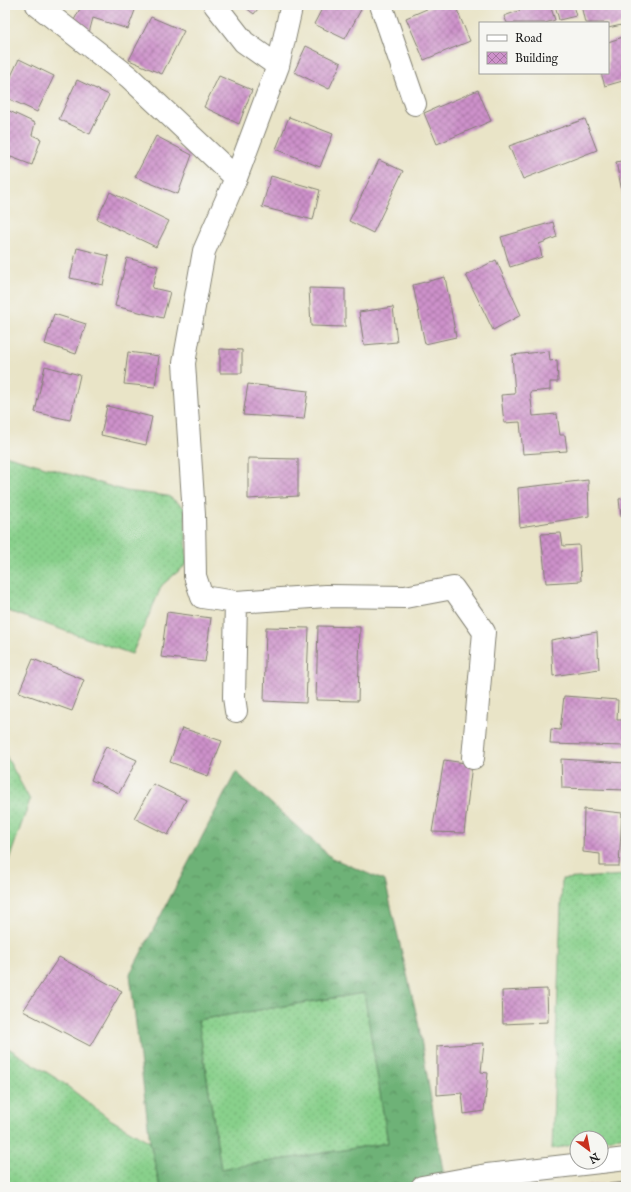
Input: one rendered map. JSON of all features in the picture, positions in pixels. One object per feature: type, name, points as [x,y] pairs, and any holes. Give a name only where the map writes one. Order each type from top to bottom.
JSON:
[{"type":"street","points":[[37,5],[129,77],[236,178]]},
{"type":"street","points":[[215,5],[244,42],[278,66]]},
{"type":"street","points":[[293,5],[290,8],[278,66],[236,178],[204,251],[184,363],[194,515],[195,576],[202,597],[236,602],[326,596],[405,597],[453,588],[484,632],[473,758]]},
{"type":"street","points":[[381,5],[416,104]]},
{"type":"street","points":[[236,602],[234,697],[236,711]]},
{"type":"street","points":[[609,1161],[626,1159]]},
{"type":"street","points":[[422,1187],[487,1181],[569,1167]]},
{"type":"green space","points":[[5,455],[126,491],[168,496],[185,508],[187,564],[162,585],[132,654],[5,610]]},
{"type":"green space","points":[[5,754],[30,800],[5,871]]},
{"type":"green space","points":[[236,772],[332,858],[385,881],[418,1021],[445,1183],[422,1187],[160,1187],[150,1142],[130,974]],"holes":[[[364,993],[388,1143],[221,1169],[198,1020]]]},
{"type":"green space","points":[[626,875],[626,1136],[609,1139],[609,1130],[569,1130],[569,1146],[552,1149],[562,879]]},
{"type":"green space","points":[[365,993],[388,1143],[221,1169],[198,1020]]},
{"type":"green space","points":[[5,1046],[62,1082],[108,1118],[150,1142],[160,1187],[5,1187]]},
{"type":"building","points":[[82,5],[137,5],[128,29],[93,18],[89,33],[73,22]]},
{"type":"building","points":[[242,5],[261,5],[254,14]]},
{"type":"building","points":[[324,5],[363,6],[345,39],[314,24]]},
{"type":"building","points":[[436,5],[455,5],[470,41],[424,60],[406,18]]},
{"type":"building","points":[[523,5],[550,5],[555,20],[548,22],[507,22],[504,16],[524,9]]},
{"type":"building","points":[[555,5],[573,5],[576,16],[559,20]]},
{"type":"building","points":[[581,5],[626,5],[626,24],[609,28],[609,22],[585,22]]},
{"type":"building","points":[[151,17],[184,31],[162,74],[129,60]]},
{"type":"building","points":[[626,36],[626,80],[605,86],[601,74],[609,74],[609,42]]},
{"type":"building","points":[[306,46],[341,63],[329,89],[294,72]]},
{"type":"building","points":[[19,59],[54,76],[37,112],[5,97],[5,89]]},
{"type":"building","points":[[219,76],[252,90],[239,124],[204,107]]},
{"type":"building","points":[[77,80],[109,95],[90,134],[59,119]]},
{"type":"building","points":[[478,90],[491,121],[437,144],[424,113]]},
{"type":"building","points":[[5,109],[35,123],[32,135],[41,139],[32,165],[11,157],[8,163],[5,162]]},
{"type":"building","points":[[289,117],[333,134],[320,167],[276,149]]},
{"type":"building","points":[[585,119],[597,150],[523,179],[509,146]]},
{"type":"building","points":[[156,136],[192,155],[178,194],[135,177]]},
{"type":"building","points":[[379,160],[403,171],[373,233],[349,221]]},
{"type":"building","points":[[626,160],[626,206],[625,206],[616,162]]},
{"type":"building","points":[[271,176],[320,190],[313,220],[262,207]]},
{"type":"building","points":[[110,192],[169,221],[156,247],[97,219]]},
{"type":"building","points":[[553,222],[557,237],[539,244],[542,257],[510,267],[501,237]]},
{"type":"building","points":[[77,248],[109,256],[103,285],[70,278]]},
{"type":"building","points":[[127,258],[158,266],[152,288],[170,292],[163,318],[115,306]]},
{"type":"building","points":[[496,260],[521,315],[493,330],[466,275]]},
{"type":"building","points":[[445,277],[456,337],[425,344],[413,285]]},
{"type":"building","points":[[309,288],[345,289],[345,327],[311,326]]},
{"type":"building","points":[[393,307],[397,342],[364,345],[359,312]]},
{"type":"building","points":[[54,314],[86,324],[76,354],[45,344]]},
{"type":"building","points":[[220,349],[242,350],[242,373],[220,373]]},
{"type":"building","points":[[549,351],[550,361],[557,360],[558,382],[550,382],[550,390],[530,392],[533,416],[557,414],[560,435],[565,435],[567,451],[523,454],[520,422],[504,423],[501,395],[515,394],[512,355]]},
{"type":"building","points":[[128,352],[159,356],[155,387],[124,384]]},
{"type":"building","points":[[45,366],[80,375],[70,420],[35,412]]},
{"type":"building","points":[[248,384],[308,391],[304,419],[243,415]]},
{"type":"building","points":[[107,406],[152,417],[146,445],[101,435]]},
{"type":"building","points":[[248,458],[298,459],[298,496],[248,499]]},
{"type":"building","points":[[588,480],[589,516],[520,527],[518,488]]},
{"type":"building","points":[[626,498],[626,516],[621,517],[619,499]]},
{"type":"building","points":[[561,533],[563,546],[579,545],[581,581],[546,583],[541,534]]},
{"type":"building","points":[[167,612],[211,618],[205,662],[161,657]]},
{"type":"building","points":[[318,626],[360,627],[358,701],[316,700]]},
{"type":"building","points":[[266,627],[309,628],[306,703],[264,701]]},
{"type":"building","points":[[597,632],[599,669],[553,676],[551,640]]},
{"type":"building","points":[[33,659],[84,680],[72,711],[19,692]]},
{"type":"building","points":[[564,696],[618,700],[617,720],[626,720],[626,746],[550,744],[551,729],[560,730]]},
{"type":"building","points":[[182,728],[222,741],[208,776],[170,762]]},
{"type":"building","points":[[106,746],[137,760],[119,793],[91,780]]},
{"type":"building","points":[[561,759],[626,763],[626,790],[562,788]]},
{"type":"building","points":[[444,760],[472,764],[464,833],[432,832]]},
{"type":"building","points":[[153,784],[186,800],[168,835],[134,818]]},
{"type":"building","points":[[584,809],[622,813],[619,866],[600,866],[600,854],[583,852]]},
{"type":"building","points":[[59,957],[122,991],[90,1046],[23,1011]]},
{"type":"building","points":[[547,989],[548,1022],[503,1024],[502,991]]},
{"type":"building","points":[[484,1043],[481,1072],[488,1073],[484,1111],[464,1114],[462,1093],[437,1095],[437,1046]]},
{"type":"building","points":[[626,1182],[626,1187],[584,1187],[584,1186]]}]
